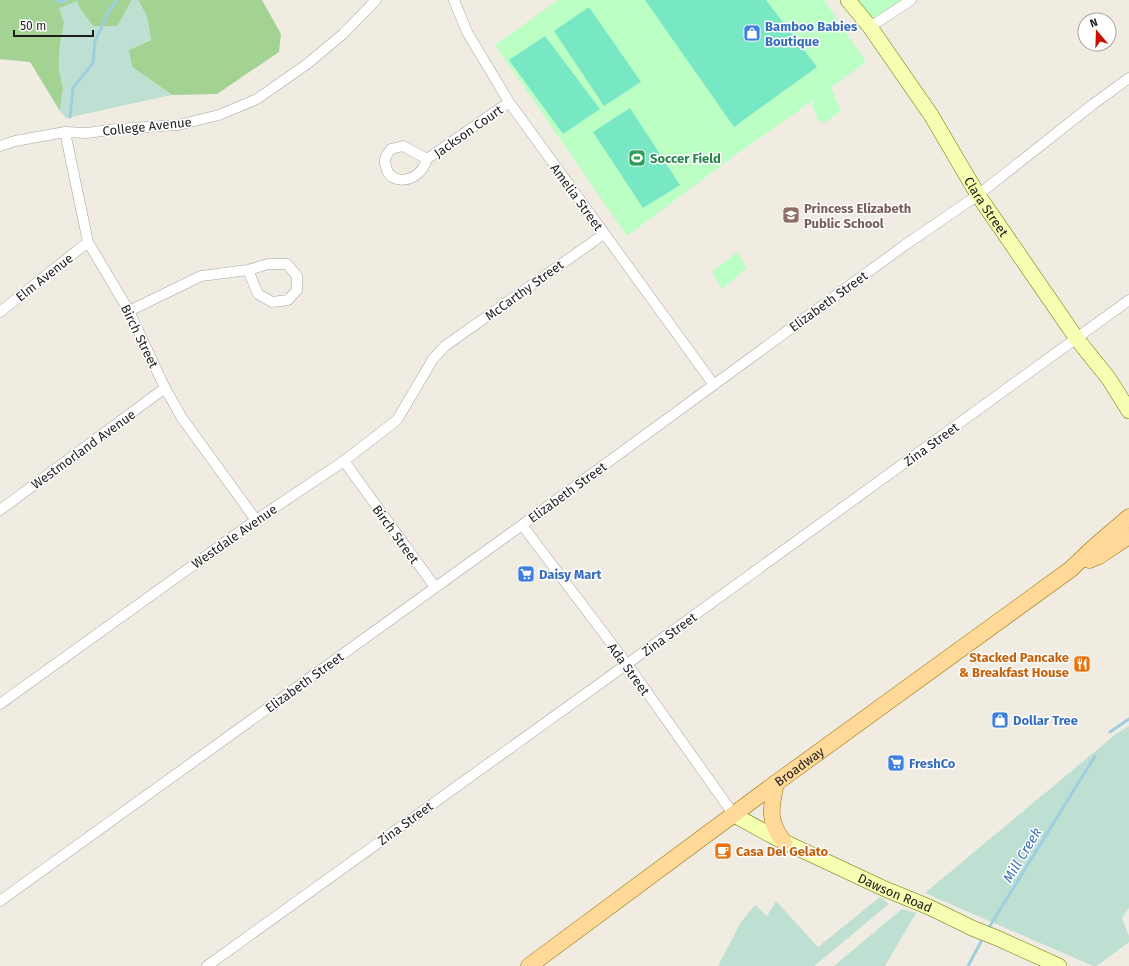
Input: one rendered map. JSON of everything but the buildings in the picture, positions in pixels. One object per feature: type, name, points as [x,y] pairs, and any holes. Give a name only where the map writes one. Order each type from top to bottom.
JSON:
[{"type":"main road","name":"Broadway","points":[[529,966],[776,783],[1071,569],[1129,517]]},
{"type":"main road","name":"Broadway","points":[[1071,569],[1099,556],[1129,536]]},
{"type":"main road","points":[[776,783],[771,817],[778,835],[784,842]]},
{"type":"street","name":"College Avenue","points":[[0,146],[14,141],[65,132],[87,133],[178,124],[219,115],[257,100],[307,64],[343,34],[376,0]]},
{"type":"street","name":"Amelia Street","points":[[454,0],[466,32],[508,102],[714,385]]},
{"type":"street","name":"Clara Street","points":[[848,0],[870,27],[931,115],[978,195],[1077,339],[1109,379],[1129,411]]},
{"type":"street","points":[[870,27],[911,0]]},
{"type":"street","name":"Elizabeth Street","points":[[0,901],[522,525],[921,234],[978,195],[1092,105],[1129,78]]},
{"type":"street","name":"Jackson Court","points":[[427,159],[508,102]]},
{"type":"street","name":"Birch Street","points":[[65,132],[88,242],[129,311],[165,388],[182,418],[256,520]]},
{"type":"street","name":"McCarthy Street","points":[[444,346],[604,234]]},
{"type":"street","name":"Elm Avenue","points":[[0,312],[88,242]]},
{"type":"street","points":[[129,311],[201,276],[248,270],[268,264],[287,264],[297,276],[297,290],[288,300],[272,302],[258,294],[248,270]]},
{"type":"street","name":"Zina Street","points":[[207,966],[1129,300]]},
{"type":"street","name":"Westdale Avenue","points":[[0,704],[256,520],[344,461],[398,420],[433,360],[444,346]]},
{"type":"street","name":"Westmorland Avenue","points":[[0,510],[165,388]]},
{"type":"street","name":"Birch Street","points":[[344,461],[435,588]]},
{"type":"street","name":"Ada Street","points":[[522,525],[627,664],[734,815]]},
{"type":"street","name":"Dawson Road","points":[[734,815],[784,842],[1059,966]]},
{"type":"green space","points":[[0,0],[132,0],[118,26],[93,26],[81,10],[64,23],[60,46],[59,68],[63,89],[60,111],[30,62],[0,59]]},
{"type":"green space","points":[[132,0],[138,0],[147,17],[151,40],[129,50],[132,67],[172,95],[66,118],[60,111],[63,89],[59,68],[60,46],[64,23],[59,8],[77,1],[81,10],[93,26],[117,26]]},
{"type":"green space","points":[[138,0],[262,0],[281,34],[279,52],[217,94],[172,95],[132,67],[128,50],[151,40],[147,17]]},
{"type":"green space","points":[[558,0],[824,0],[866,62],[829,89],[832,90],[841,111],[825,123],[816,119],[818,117],[812,106],[815,99],[734,156],[627,236],[495,45]]},
{"type":"green space","points":[[645,0],[766,0],[817,67],[734,127]]},
{"type":"green space","points":[[856,0],[910,0],[874,26]]},
{"type":"green space","points":[[589,7],[641,82],[604,106],[554,31]]},
{"type":"green space","points":[[545,36],[600,109],[563,134],[509,60]]},
{"type":"green space","name":"Soccer Field","points":[[630,108],[680,185],[643,208],[593,132]]},
{"type":"green space","points":[[737,252],[747,268],[722,289],[712,272]]},
{"type":"green space","points":[[1129,726],[1129,908],[1122,918],[1129,936],[1129,942],[1101,963],[1093,966],[925,893],[1116,734]]},
{"type":"green space","points":[[880,897],[889,904],[814,966],[718,966],[741,922],[755,905],[767,916],[776,901],[818,947]]},
{"type":"green space","points":[[902,909],[916,913],[885,966],[834,966]]},
{"type":"waterway","points":[[56,0],[62,2],[66,0]]},
{"type":"waterway","points":[[70,117],[73,88],[93,63],[95,41],[109,11],[117,0]]},
{"type":"waterway","name":"Mill Creek","points":[[1110,732],[1129,719]]},
{"type":"waterway","name":"Mill Creek","points":[[988,929],[1095,756]]},
{"type":"waterway","name":"Mill Creek","points":[[968,966],[983,938]]},
{"type":"place","name":"Bamboo Babies Boutique","points":[[752,33]]},
{"type":"place","name":"Soccer Field","points":[[637,158]]},
{"type":"place","name":"Princess Elizabeth Public School","points":[[791,215]]},
{"type":"place","name":"Daisy Mart","points":[[526,574]]},
{"type":"place","name":"Stacked Pancake & Breakfast House","points":[[1082,664]]},
{"type":"place","name":"Dollar Tree","points":[[1000,720]]},
{"type":"place","name":"FreshCo","points":[[896,763]]},
{"type":"place","name":"Casa Del Gelato","points":[[723,851]]}]
